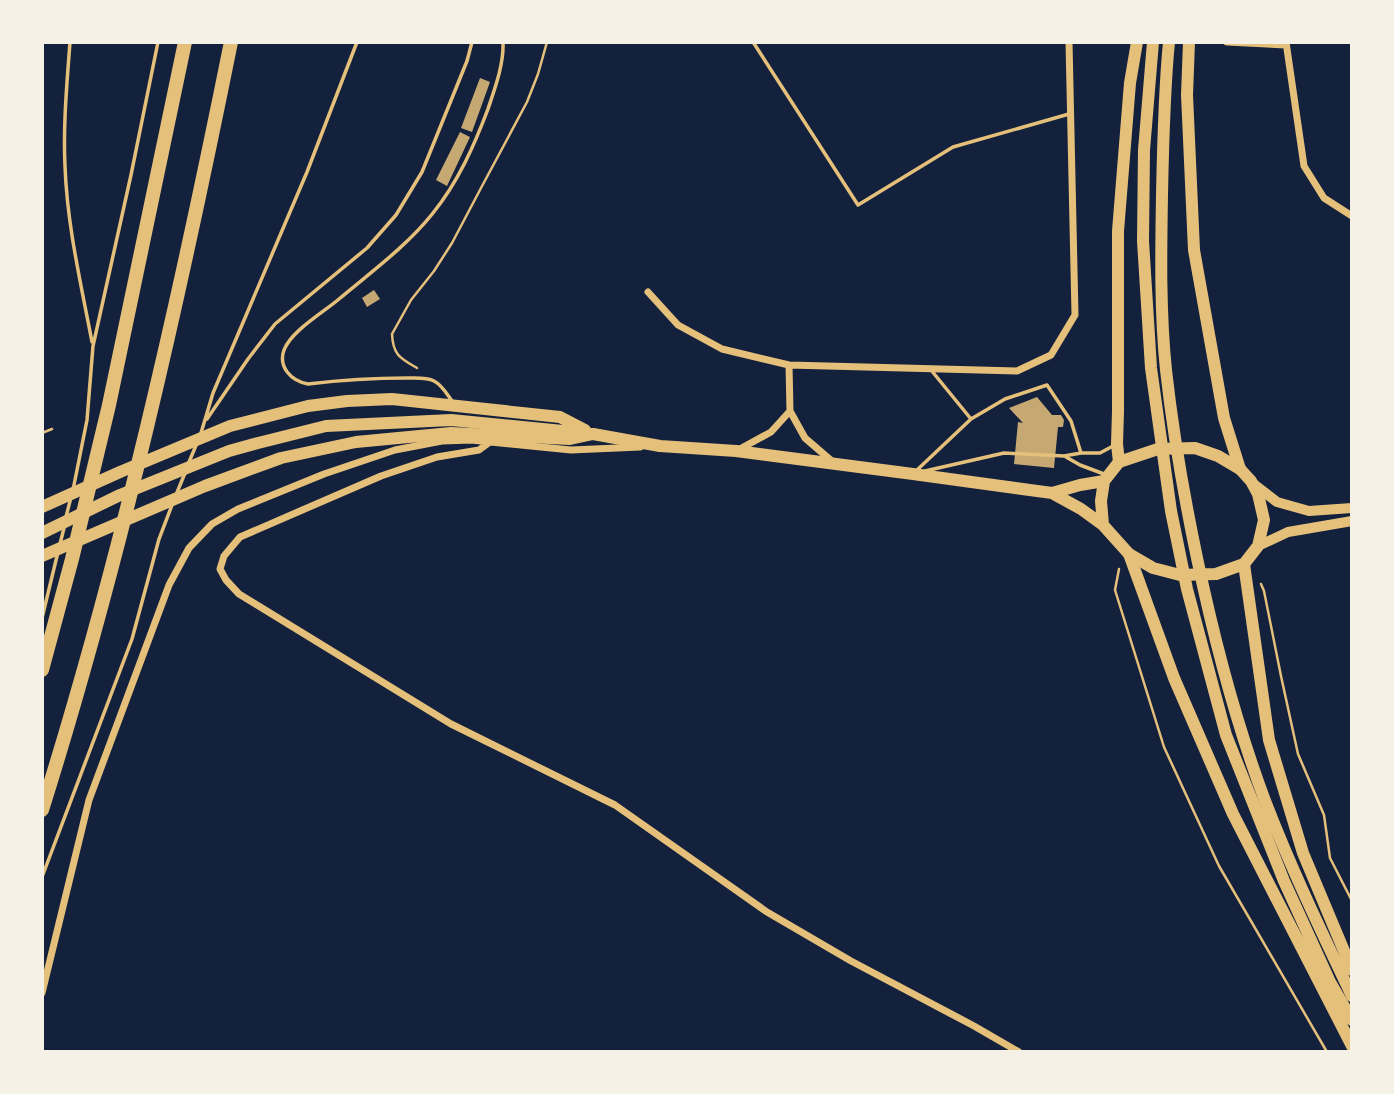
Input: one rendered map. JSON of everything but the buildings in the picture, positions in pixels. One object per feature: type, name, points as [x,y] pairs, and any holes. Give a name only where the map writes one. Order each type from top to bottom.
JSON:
[{"type":"highway","points":[[42,670],[109,405],[185,42]]},
{"type":"highway","points":[[42,810],[85,664],[143,444],[203,183],[231,42]]},
{"type":"main road","points":[[1119,462],[1116,444],[1118,232],[1130,83],[1137,42]]},
{"type":"main road","points":[[1153,42],[1144,150],[1143,241],[1151,368],[1171,511],[1226,735],[1284,881],[1331,982],[1352,1020]]},
{"type":"main road","points":[[1169,42],[1163,108],[1161,296],[1166,369],[1189,517],[1217,648],[1241,733],[1297,881],[1352,996]]},
{"type":"main road","points":[[1189,42],[1187,95],[1194,250],[1224,418],[1240,469]]},
{"type":"main road","points":[[42,507],[230,426],[308,406],[347,401],[392,400],[456,406],[560,418],[593,434]]},
{"type":"main road","points":[[44,531],[120,495],[229,451],[326,426],[451,420],[593,434],[660,446],[736,452],[1052,493],[1103,525],[1126,551],[1153,568],[1180,575],[1216,574],[1244,567]]},
{"type":"main road","points":[[42,556],[205,486],[282,458],[356,442],[451,433],[570,439],[593,434]]},
{"type":"main road","points":[[1103,525],[1101,501],[1106,478],[1119,462],[1158,449],[1195,448],[1240,469],[1251,481],[1258,494],[1264,520],[1258,546],[1244,567],[1269,740],[1303,853],[1352,970]]},
{"type":"main road","points":[[1052,493],[1106,478]]},
{"type":"main road","points":[[1126,551],[1174,678],[1233,814],[1352,1046]]},
{"type":"street","points":[[648,292],[677,325],[722,349],[789,365],[1017,371],[1051,355],[1075,315],[1069,42]]},
{"type":"street","points":[[1228,42],[1286,43],[1304,166],[1324,198],[1352,216]]},
{"type":"street","points":[[789,365],[790,411],[805,438],[836,464]]},
{"type":"street","points":[[736,452],[771,432],[790,411]]},
{"type":"street","points":[[42,993],[89,800],[169,585],[189,548],[212,524],[238,509],[324,474],[395,450],[430,443],[471,440],[572,450],[660,446]]},
{"type":"street","points":[[490,442],[479,450],[437,457],[381,476],[240,537],[224,556],[220,569],[239,594],[451,724],[615,805],[767,912],[1019,1052]]},
{"type":"street","points":[[1251,481],[1277,502],[1308,511],[1352,509]]},
{"type":"street","points":[[1258,546],[1288,532],[1352,521]]},
{"type":"lane","points":[[70,42],[65,167],[70,222],[93,346]]},
{"type":"lane","points":[[42,618],[75,483],[87,420],[93,346],[158,42]]},
{"type":"lane","points":[[42,877],[132,639],[159,539],[205,421],[212,393],[307,172],[357,42]]},
{"type":"lane","points":[[205,421],[275,324],[367,247],[396,215],[422,172],[467,61],[472,42]]},
{"type":"lane","points":[[456,406],[442,387],[432,379],[378,378],[308,384],[290,376],[283,358],[293,336],[413,234],[433,214],[447,194],[468,159],[487,112],[497,82],[503,42]]},
{"type":"lane","points":[[753,42],[858,205],[953,147],[1071,114]]},
{"type":"lane","points":[[930,368],[971,419]]},
{"type":"lane","points":[[913,474],[971,419],[1005,399],[1047,385],[1071,421],[1081,453]]},
{"type":"lane","points":[[913,474],[1004,453],[1064,456],[1100,453],[1116,444]]},
{"type":"lane","points":[[1064,456],[1106,478]]},
{"type":"path","points":[[432,379],[400,358],[395,351],[392,334],[411,300],[452,243],[527,102],[547,42]]},
{"type":"path","points":[[42,433],[52,429]]},
{"type":"path","points":[[1126,551],[1115,590],[1164,747],[1219,866],[1327,1052]]},
{"type":"path","points":[[1244,567],[1258,575],[1264,591],[1298,754],[1324,815],[1330,858],[1352,901]]}]
